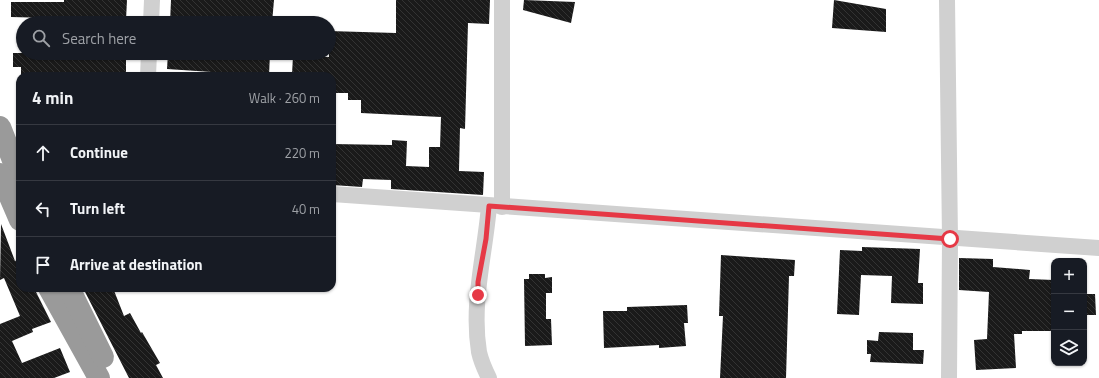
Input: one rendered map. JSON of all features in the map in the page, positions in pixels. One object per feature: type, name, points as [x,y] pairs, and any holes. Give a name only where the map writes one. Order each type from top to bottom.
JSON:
[{"type":"highway","points":[[0,127],[16,168]]},
{"type":"highway","points":[[0,174],[16,211]]},
{"type":"highway","points":[[51,292],[99,378]]},
{"type":"highway","points":[[71,292],[113,378]]},
{"type":"street","points":[[151,16],[152,0]]},
{"type":"street","points":[[489,378],[479,352],[477,321],[478,282],[486,239],[496,206],[502,0]]},
{"type":"street","points":[[947,0],[950,239],[949,378]]},
{"type":"street","points":[[148,72],[149,60]]},
{"type":"street","points":[[336,194],[950,239],[1099,248]]},
{"type":"building","points":[[64,0],[127,0],[126,16],[11,17],[11,2],[64,2]]},
{"type":"building","points":[[171,0],[274,0],[273,16],[170,16]]},
{"type":"building","points":[[396,0],[490,0],[489,24],[468,23],[465,129],[460,128],[459,171],[484,172],[483,195],[391,189],[391,180],[363,179],[362,187],[336,185],[336,144],[392,145],[392,140],[407,141],[406,166],[429,167],[429,147],[440,147],[441,117],[361,113],[361,100],[348,100],[348,93],[336,93],[336,72],[292,72],[293,60],[336,60],[336,31],[396,33]]},
{"type":"building","points":[[524,0],[575,2],[571,23],[523,10]]},
{"type":"building","points":[[834,0],[886,9],[886,32],[832,28]]},
{"type":"building","points":[[13,53],[16,53],[16,60],[126,60],[126,72],[21,72],[21,67],[13,67]]},
{"type":"building","points":[[168,60],[270,60],[269,72],[211,72],[167,69]]},
{"type":"building","points":[[1,224],[16,261],[16,292],[36,292],[51,322],[32,329],[33,332],[12,341],[22,363],[60,348],[70,372],[54,378],[0,378],[0,324],[20,316],[4,278],[0,280]]},
{"type":"building","points":[[862,247],[920,249],[918,283],[923,283],[923,304],[891,303],[892,276],[861,275],[859,315],[837,314],[840,250],[862,251]]},
{"type":"building","points":[[721,255],[795,260],[794,276],[789,276],[786,378],[720,378],[723,316],[719,316]]},
{"type":"building","points":[[959,258],[993,259],[993,267],[1030,270],[1029,279],[1051,280],[1051,331],[1022,331],[1022,334],[1014,334],[1016,368],[976,370],[974,340],[987,339],[989,292],[959,290]]},
{"type":"building","points":[[529,274],[545,274],[545,278],[552,277],[552,293],[546,293],[546,319],[551,319],[552,345],[525,346],[524,279],[529,279]]},
{"type":"building","points":[[85,292],[115,292],[124,316],[130,313],[160,363],[156,365],[163,378],[129,378]]},
{"type":"building","points":[[1087,294],[1095,294],[1096,315],[1087,315]]},
{"type":"building","points":[[687,305],[688,323],[684,323],[686,346],[659,348],[659,345],[604,348],[603,311],[627,311],[627,307]]},
{"type":"building","points":[[879,332],[913,333],[913,350],[924,350],[923,364],[870,362],[871,354],[867,354],[867,340],[878,341]]},
{"type":"route","points":[[478,295],[478,282],[486,239],[489,206],[950,239]]}]
